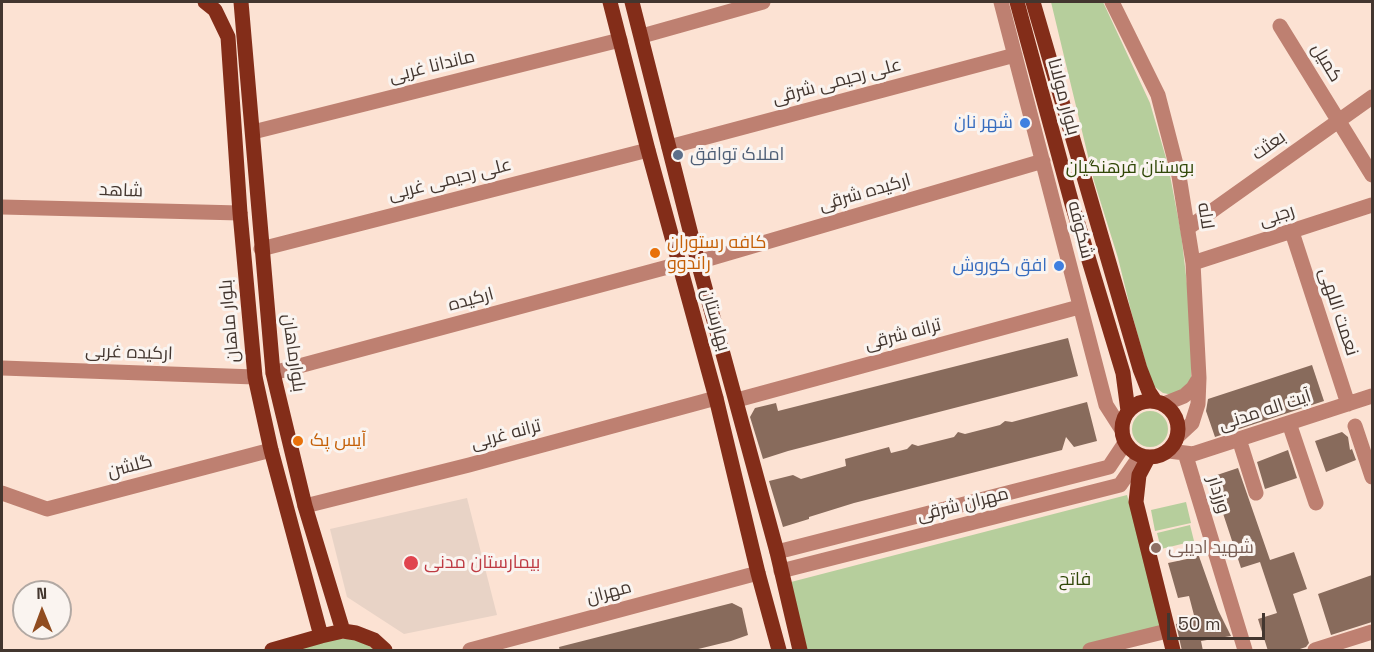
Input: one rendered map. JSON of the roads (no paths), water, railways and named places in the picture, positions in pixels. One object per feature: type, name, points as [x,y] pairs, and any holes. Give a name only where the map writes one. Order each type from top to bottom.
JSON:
[{"type":"main road","name":"بلوار ماهان","points":[[205,2],[215,10],[228,38],[240,213],[255,377],[271,450],[321,636]]},
{"type":"main road","points":[[221,21],[223,2]]},
{"type":"main road","name":"بلوارماهان","points":[[241,2],[273,373],[306,506],[343,631]]},
{"type":"main road","name":"بهارستان","points":[[610,2],[716,398],[779,651]]},
{"type":"main road","name":"بهارستان","points":[[632,2],[698,262],[777,552],[800,651]]},
{"type":"main road","name":"بلوار مولانا","points":[[1017,2],[1072,204],[1123,373],[1128,411]]},
{"type":"main road","name":"بلوار مولانا","points":[[1033,2],[1140,369],[1149,392],[1160,403]]},
{"type":"main road","points":[[1160,403],[1176,418],[1178,436],[1169,451],[1155,457],[1144,457],[1129,449],[1123,436],[1122,423],[1128,411],[1138,404],[1160,403]]},
{"type":"main road","points":[[1144,457],[1136,502],[1173,651]]},
{"type":"main road","points":[[272,651],[343,631],[374,640],[385,651]]},
{"type":"street","points":[[642,36],[763,2]]},
{"type":"street","name":"شکوفه","points":[[1001,2],[1106,405],[1123,436]]},
{"type":"street","name":"لاله","points":[[1112,2],[1158,95],[1179,176],[1188,228],[1193,263],[1199,378],[1197,414],[1192,423],[1178,436]]},
{"type":"street","name":"کمیل","points":[[1280,26],[1338,121],[1366,151],[1372,175]]},
{"type":"street","name":"ماندانا غربی","points":[[253,132],[620,40]]},
{"type":"street","name":"علی رحیمی شرقی","points":[[669,147],[1015,55]]},
{"type":"street","name":"بعثت","points":[[1188,228],[1372,97]]},
{"type":"street","name":"علی رحیمی غربی","points":[[261,249],[648,150]]},
{"type":"street","name":"ارکیده شرقی","points":[[698,262],[1043,161]]},
{"type":"street","name":"رجبی","points":[[1193,263],[1372,205]]},
{"type":"street","name":"شاهد","points":[[2,207],[240,213]]},
{"type":"street","name":"نعمت اللهی","points":[[1292,232],[1348,404]]},
{"type":"street","name":"ارکیده","points":[[273,373],[679,264]]},
{"type":"street","name":"ترانه شرقی","points":[[737,400],[1079,307]]},
{"type":"street","name":"ارکیده غربی","points":[[2,368],[255,377]]},
{"type":"street","points":[[1160,403],[1184,396],[1199,378]]},
{"type":"street","name":"آیت اله مدنی","points":[[1169,451],[1193,454],[1372,396]]},
{"type":"street","name":"ترانه غربی","points":[[306,506],[469,465],[716,398]]},
{"type":"street","points":[[1288,423],[1316,503]]},
{"type":"street","points":[[1355,426],[1372,477]]},
{"type":"street","name":"مهران شرقی","points":[[777,552],[1109,467],[1123,436]]},
{"type":"street","points":[[1239,440],[1256,493]]},
{"type":"street","name":"گلشن","points":[[2,493],[47,509],[271,450]]},
{"type":"street","name":"ورزدار","points":[[1185,453],[1245,651]]},
{"type":"street","name":"مهران شرقی","points":[[781,571],[1120,485],[1144,457]]},
{"type":"street","name":"مهران","points":[[470,651],[758,573]]},
{"type":"street","points":[[1090,651],[1167,630]]},
{"type":"street","points":[[1315,651],[1372,632]]},
{"type":"place","name":"شهر نان","points":[[1025,123]]},
{"type":"place","name":"املاک توافق","points":[[678,155]]},
{"type":"place","name":"کافه رستوران راندوو","points":[[655,253]]},
{"type":"place","name":"افق کوروش","points":[[1059,266]]},
{"type":"place","name":"آیس پک","points":[[298,441]]},
{"type":"place","name":"شهید ادیبی","points":[[1156,548]]},
{"type":"place","name":"بیمارستان مدنی","points":[[411,563]]},
{"type":"park label","name":"بوستان فرهنگیان","points":[[1130,168]]},
{"type":"park label","name":"فاتح","points":[[1075,580]]}]
